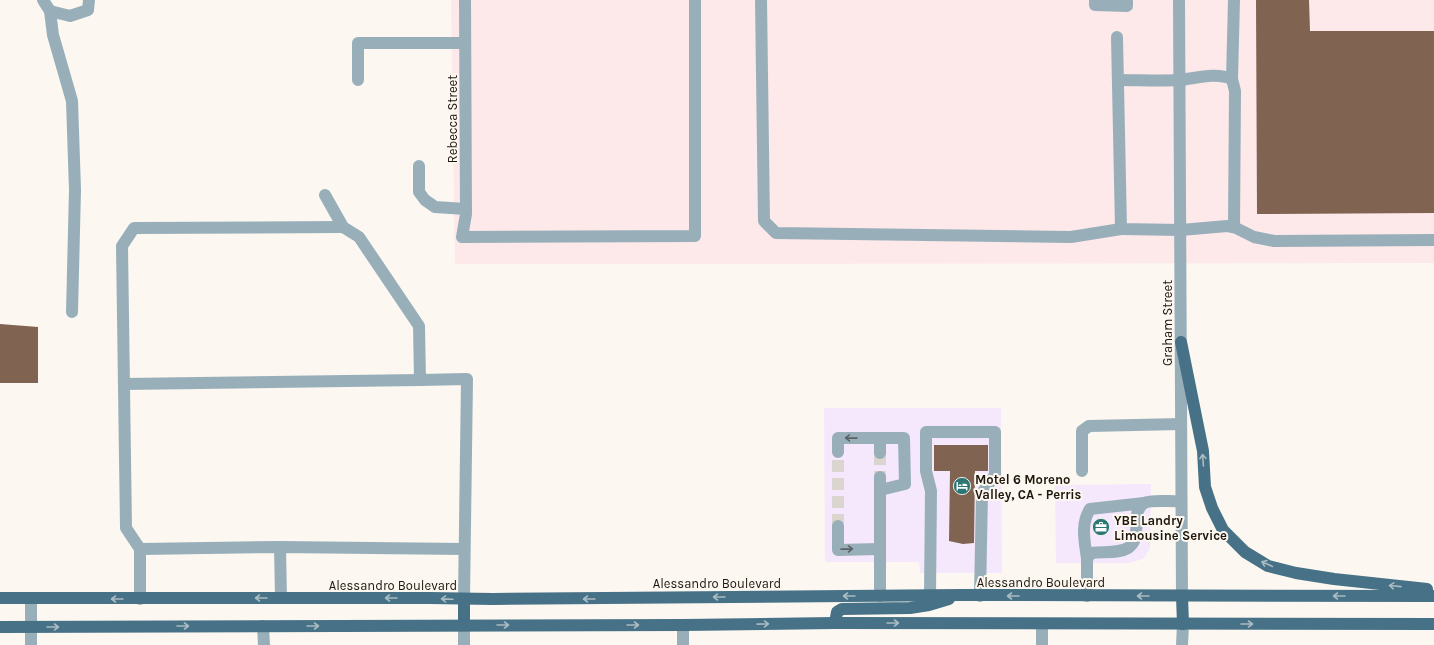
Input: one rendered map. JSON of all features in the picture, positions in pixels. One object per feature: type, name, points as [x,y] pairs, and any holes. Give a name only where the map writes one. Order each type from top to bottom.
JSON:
[{"type":"main road","points":[[1182,342],[1203,451],[1205,486],[1212,508],[1223,530],[1245,552],[1268,566],[1296,573],[1334,579],[1434,589]]},
{"type":"main road","name":"Alessandro Boulevard","points":[[0,598],[464,599],[930,595],[1434,596]]},
{"type":"main road","points":[[835,623],[837,612],[842,609],[910,608],[929,606],[962,595]]},
{"type":"main road","name":"Graham Street","points":[[1182,596],[1183,624]]},
{"type":"main road","points":[[464,599],[464,625]]},
{"type":"main road","points":[[0,627],[683,625],[835,623],[1434,624]]},
{"type":"street","points":[[44,0],[50,11],[53,35],[72,101],[75,190],[72,312]]},
{"type":"street","points":[[50,11],[70,16],[88,10],[89,0]]},
{"type":"street","name":"Rebecca Street","points":[[465,0],[466,209],[462,237],[695,236],[695,0]]},
{"type":"street","points":[[761,0],[764,221],[776,233],[1071,236],[1121,229],[1181,230],[1213,226],[1227,226],[1254,237],[1274,241],[1434,240]]},
{"type":"street","points":[[1095,0],[1095,5],[1127,6],[1127,0]]},
{"type":"street","name":"Graham Street","points":[[1179,0],[1182,342],[1182,596]]},
{"type":"street","points":[[1234,0],[1232,79],[1235,96],[1234,228]]},
{"type":"street","points":[[1117,37],[1121,229]]},
{"type":"street","points":[[358,80],[358,43],[465,43]]},
{"type":"street","points":[[1118,80],[1180,80],[1218,76],[1227,76],[1232,79]]},
{"type":"street","points":[[419,166],[419,192],[425,200],[435,207],[466,209]]},
{"type":"street","points":[[325,195],[343,227],[359,237],[419,326],[420,380]]},
{"type":"street","points":[[140,599],[140,549],[126,528],[122,246],[134,228],[343,227]]},
{"type":"street","points":[[124,384],[467,379],[464,599]]},
{"type":"street","points":[[1082,471],[1082,431],[1089,426],[1182,424]]},
{"type":"street","points":[[930,595],[931,491],[926,471],[926,432],[995,432],[995,475],[982,493],[980,596]]},
{"type":"street","points":[[838,452],[838,438],[904,438],[905,484],[880,490]]},
{"type":"street","points":[[880,438],[880,453]]},
{"type":"street","points":[[880,477],[880,596]]},
{"type":"street","points":[[1087,596],[1087,559],[1084,528],[1085,517],[1090,509],[1144,504],[1150,502],[1182,502]]},
{"type":"street","points":[[1087,559],[1091,553],[1117,551],[1126,549],[1132,545],[1135,540],[1137,515],[1140,507],[1144,504]]},
{"type":"street","points":[[838,526],[838,550],[879,549]]},
{"type":"street","points":[[140,549],[280,547],[464,549]]},
{"type":"street","points":[[280,547],[281,598]]},
{"type":"street","points":[[31,599],[31,645]]},
{"type":"street","points":[[1042,624],[1042,645]]},
{"type":"street","name":"Graham Street","points":[[1182,645],[1183,624]]},
{"type":"street","points":[[464,625],[464,645]]},
{"type":"street","points":[[683,625],[683,645]]},
{"type":"street","points":[[263,626],[264,645]]},
{"type":"shaded area","points":[[451,0],[1434,0],[1434,263],[455,264]]},
{"type":"shaded area","points":[[824,408],[1001,408],[1002,573],[920,573],[919,562],[825,562]]},
{"type":"shaded area","points":[[1151,484],[1150,549],[1143,559],[1129,563],[1056,563],[1055,485]]},
{"type":"building","points":[[1256,0],[1309,0],[1310,31],[1434,31],[1434,213],[1257,214]]},
{"type":"building","points":[[0,324],[38,327],[38,383],[0,383]]},
{"type":"building","name":"Motel 6 Moreno Valley, CA - Perris","points":[[934,445],[988,445],[988,471],[975,471],[974,543],[963,544],[949,541],[950,471],[934,471]]},
{"type":"tunnel","points":[[838,452],[838,526]]},
{"type":"tunnel","points":[[880,453],[880,477]]},
{"type":"place","name":"Motel 6 Moreno Valley, CA - Perris","points":[[962,486]]},
{"type":"place","name":"YBE Landry Limousine Service","points":[[1101,527]]}]
